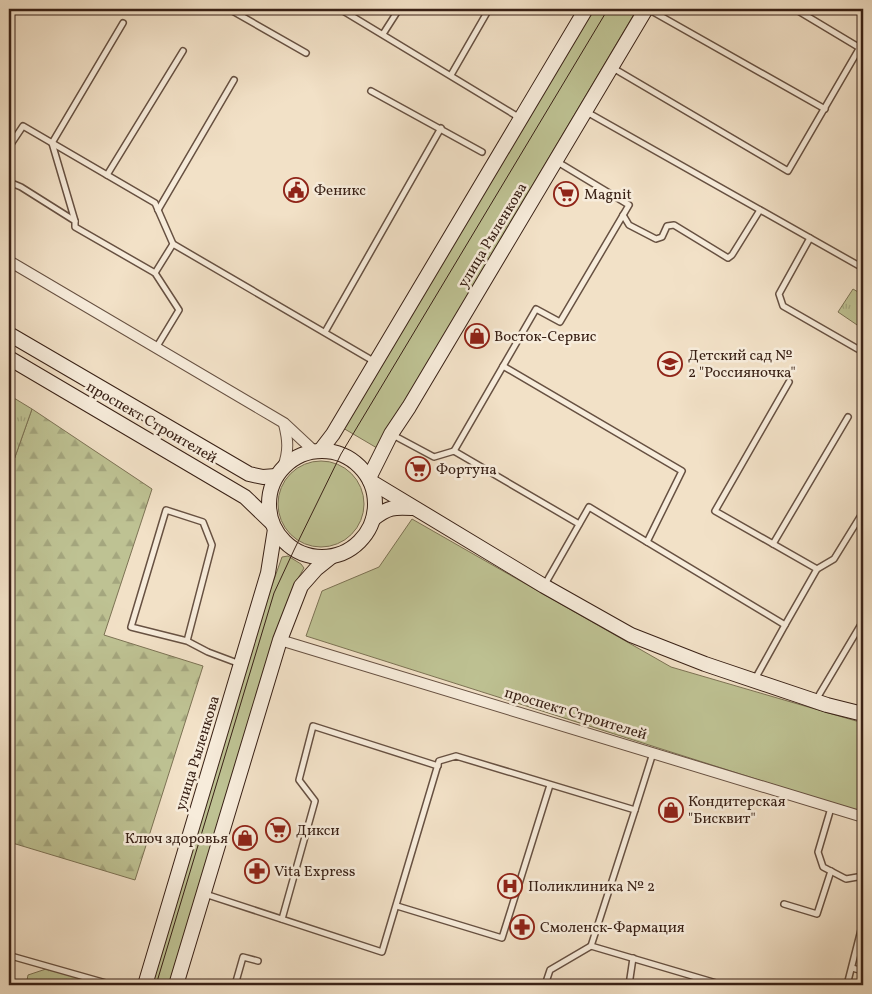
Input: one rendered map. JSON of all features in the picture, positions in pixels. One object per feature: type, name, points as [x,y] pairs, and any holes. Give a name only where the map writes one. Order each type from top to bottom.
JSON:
[{"type":"main road","points":[[317,451],[333,434],[586,9]]},
{"type":"main road","name":"улица Рыленкова","points":[[369,479],[391,434],[414,399],[647,9]]},
{"type":"main road","name":"проспект Строителей","points":[[9,334],[249,474],[263,477],[280,472]]},
{"type":"main road","name":"проспект Строителей","points":[[9,358],[245,497],[273,526]]},
{"type":"main road","points":[[369,479],[374,493],[374,519],[368,532],[358,544],[346,552],[332,557],[315,558],[299,553],[283,541],[273,526],[268,507],[270,491],[280,472],[292,460],[303,454],[331,451],[346,456],[355,462],[369,479],[413,508],[631,635],[705,664],[816,701],[863,714]]},
{"type":"main road","points":[[374,519],[384,510],[395,507],[413,508]]},
{"type":"main road","name":"улица Рыленкова","points":[[145,985],[268,573],[273,526]]},
{"type":"main road","points":[[176,985],[280,640],[301,586],[316,569],[332,557]]},
{"type":"street","points":[[9,261],[284,423],[317,451]]},
{"type":"street","points":[[280,472],[288,454],[288,440],[284,423]]},
{"type":"street","name":"проспект Строителей","points":[[280,640],[863,817]]},
{"type":"lane","points":[[230,9],[306,53]]},
{"type":"lane","points":[[340,9],[520,118]]},
{"type":"lane","points":[[383,34],[399,9]]},
{"type":"lane","points":[[451,75],[489,9]]},
{"type":"lane","points":[[647,9],[826,109]]},
{"type":"lane","points":[[795,9],[860,48]]},
{"type":"lane","points":[[123,23],[52,143],[75,221],[75,227],[155,273],[179,310],[156,348]]},
{"type":"lane","points":[[611,67],[788,171],[826,109],[863,42]]},
{"type":"lane","points":[[107,175],[183,51]]},
{"type":"lane","points":[[158,210],[234,80]]},
{"type":"lane","points":[[371,91],[482,152]]},
{"type":"lane","points":[[585,111],[863,268]]},
{"type":"lane","points":[[9,147],[23,126],[107,175],[154,203],[173,244],[376,362]]},
{"type":"lane","points":[[325,332],[441,128]]},
{"type":"lane","points":[[391,434],[434,457],[454,451],[536,309],[560,322],[629,205],[556,160]]},
{"type":"lane","points":[[9,182],[75,221]]},
{"type":"lane","points":[[623,215],[629,224],[656,239],[662,237],[667,226],[674,225],[728,258],[732,255],[760,210]]},
{"type":"lane","points":[[810,238],[779,294],[783,306],[863,352]]},
{"type":"lane","points":[[155,273],[173,244]]},
{"type":"lane","points":[[503,366],[682,471],[647,542]]},
{"type":"lane","points":[[789,382],[715,511],[817,569]]},
{"type":"lane","points":[[773,544],[848,417]]},
{"type":"lane","points":[[454,451],[579,524]]},
{"type":"lane","points":[[544,586],[589,507],[785,625]]},
{"type":"lane","points":[[187,641],[212,545],[203,522],[166,510],[131,626],[187,641],[208,652],[241,664]]},
{"type":"lane","points":[[754,680],[817,569],[834,559],[863,512]]},
{"type":"lane","points":[[816,701],[863,621]]},
{"type":"lane","points":[[282,919],[315,801],[299,780],[313,726],[438,766]]},
{"type":"lane","points":[[545,985],[550,970],[591,946],[652,754]]},
{"type":"lane","points":[[204,894],[382,952],[439,762],[456,756],[634,810]]},
{"type":"lane","points":[[397,906],[502,938],[550,785]]},
{"type":"lane","points":[[832,807],[818,852],[823,867],[846,879],[863,876]]},
{"type":"lane","points":[[784,904],[817,914],[831,871]]},
{"type":"lane","points":[[848,985],[863,922]]},
{"type":"lane","points":[[591,946],[723,985]]},
{"type":"lane","points":[[9,954],[114,985]]},
{"type":"lane","points":[[235,985],[243,957],[258,961]]},
{"type":"lane","points":[[629,985],[633,958]]},
{"type":"lane","points":[[852,968],[863,971]]},
{"type":"green space","points":[[594,9],[637,9],[377,448],[343,428]]},
{"type":"green space","points":[[853,289],[863,295],[863,329],[838,312]]},
{"type":"green space","points":[[9,395],[32,409],[9,474]]},
{"type":"green space","points":[[32,409],[152,489],[104,635],[203,666],[135,880],[9,842],[9,474]]},
{"type":"green space","points":[[321,461],[337,464],[345,468],[357,480],[361,488],[364,504],[361,520],[357,528],[345,540],[337,544],[321,547],[305,544],[297,540],[285,528],[281,520],[278,504],[281,488],[285,480],[297,468],[305,464]]},
{"type":"green space","points":[[412,519],[671,667],[863,723],[863,813],[306,636],[322,591],[379,567]]},
{"type":"green space","points":[[288,556],[304,568],[296,582],[175,985],[149,985],[271,588],[282,557]]},
{"type":"green space","points":[[49,968],[107,985],[26,985],[28,975]]},
{"type":"tram line","points":[[156,985],[274,593],[341,454],[608,9]]},
{"type":"place","name":"Феникс","points":[[296,190]]},
{"type":"place","name":"Magnit","points":[[566,194]]},
{"type":"place","name":"Восток-Сервис","points":[[477,336]]},
{"type":"place","name":"Детский сад № 2 \"Россияночка\"","points":[[670,364]]},
{"type":"place","name":"Фортуна","points":[[418,469]]},
{"type":"place","name":"Кондитерская \"Бисквит\"","points":[[671,810]]},
{"type":"place","name":"Дикси","points":[[278,830]]},
{"type":"place","name":"Ключ здоровья","points":[[245,838]]},
{"type":"place","name":"Vita Express","points":[[257,871]]},
{"type":"place","name":"Поликлиника № 2","points":[[510,886]]},
{"type":"place","name":"Смоленск-Фармация","points":[[522,927]]}]
